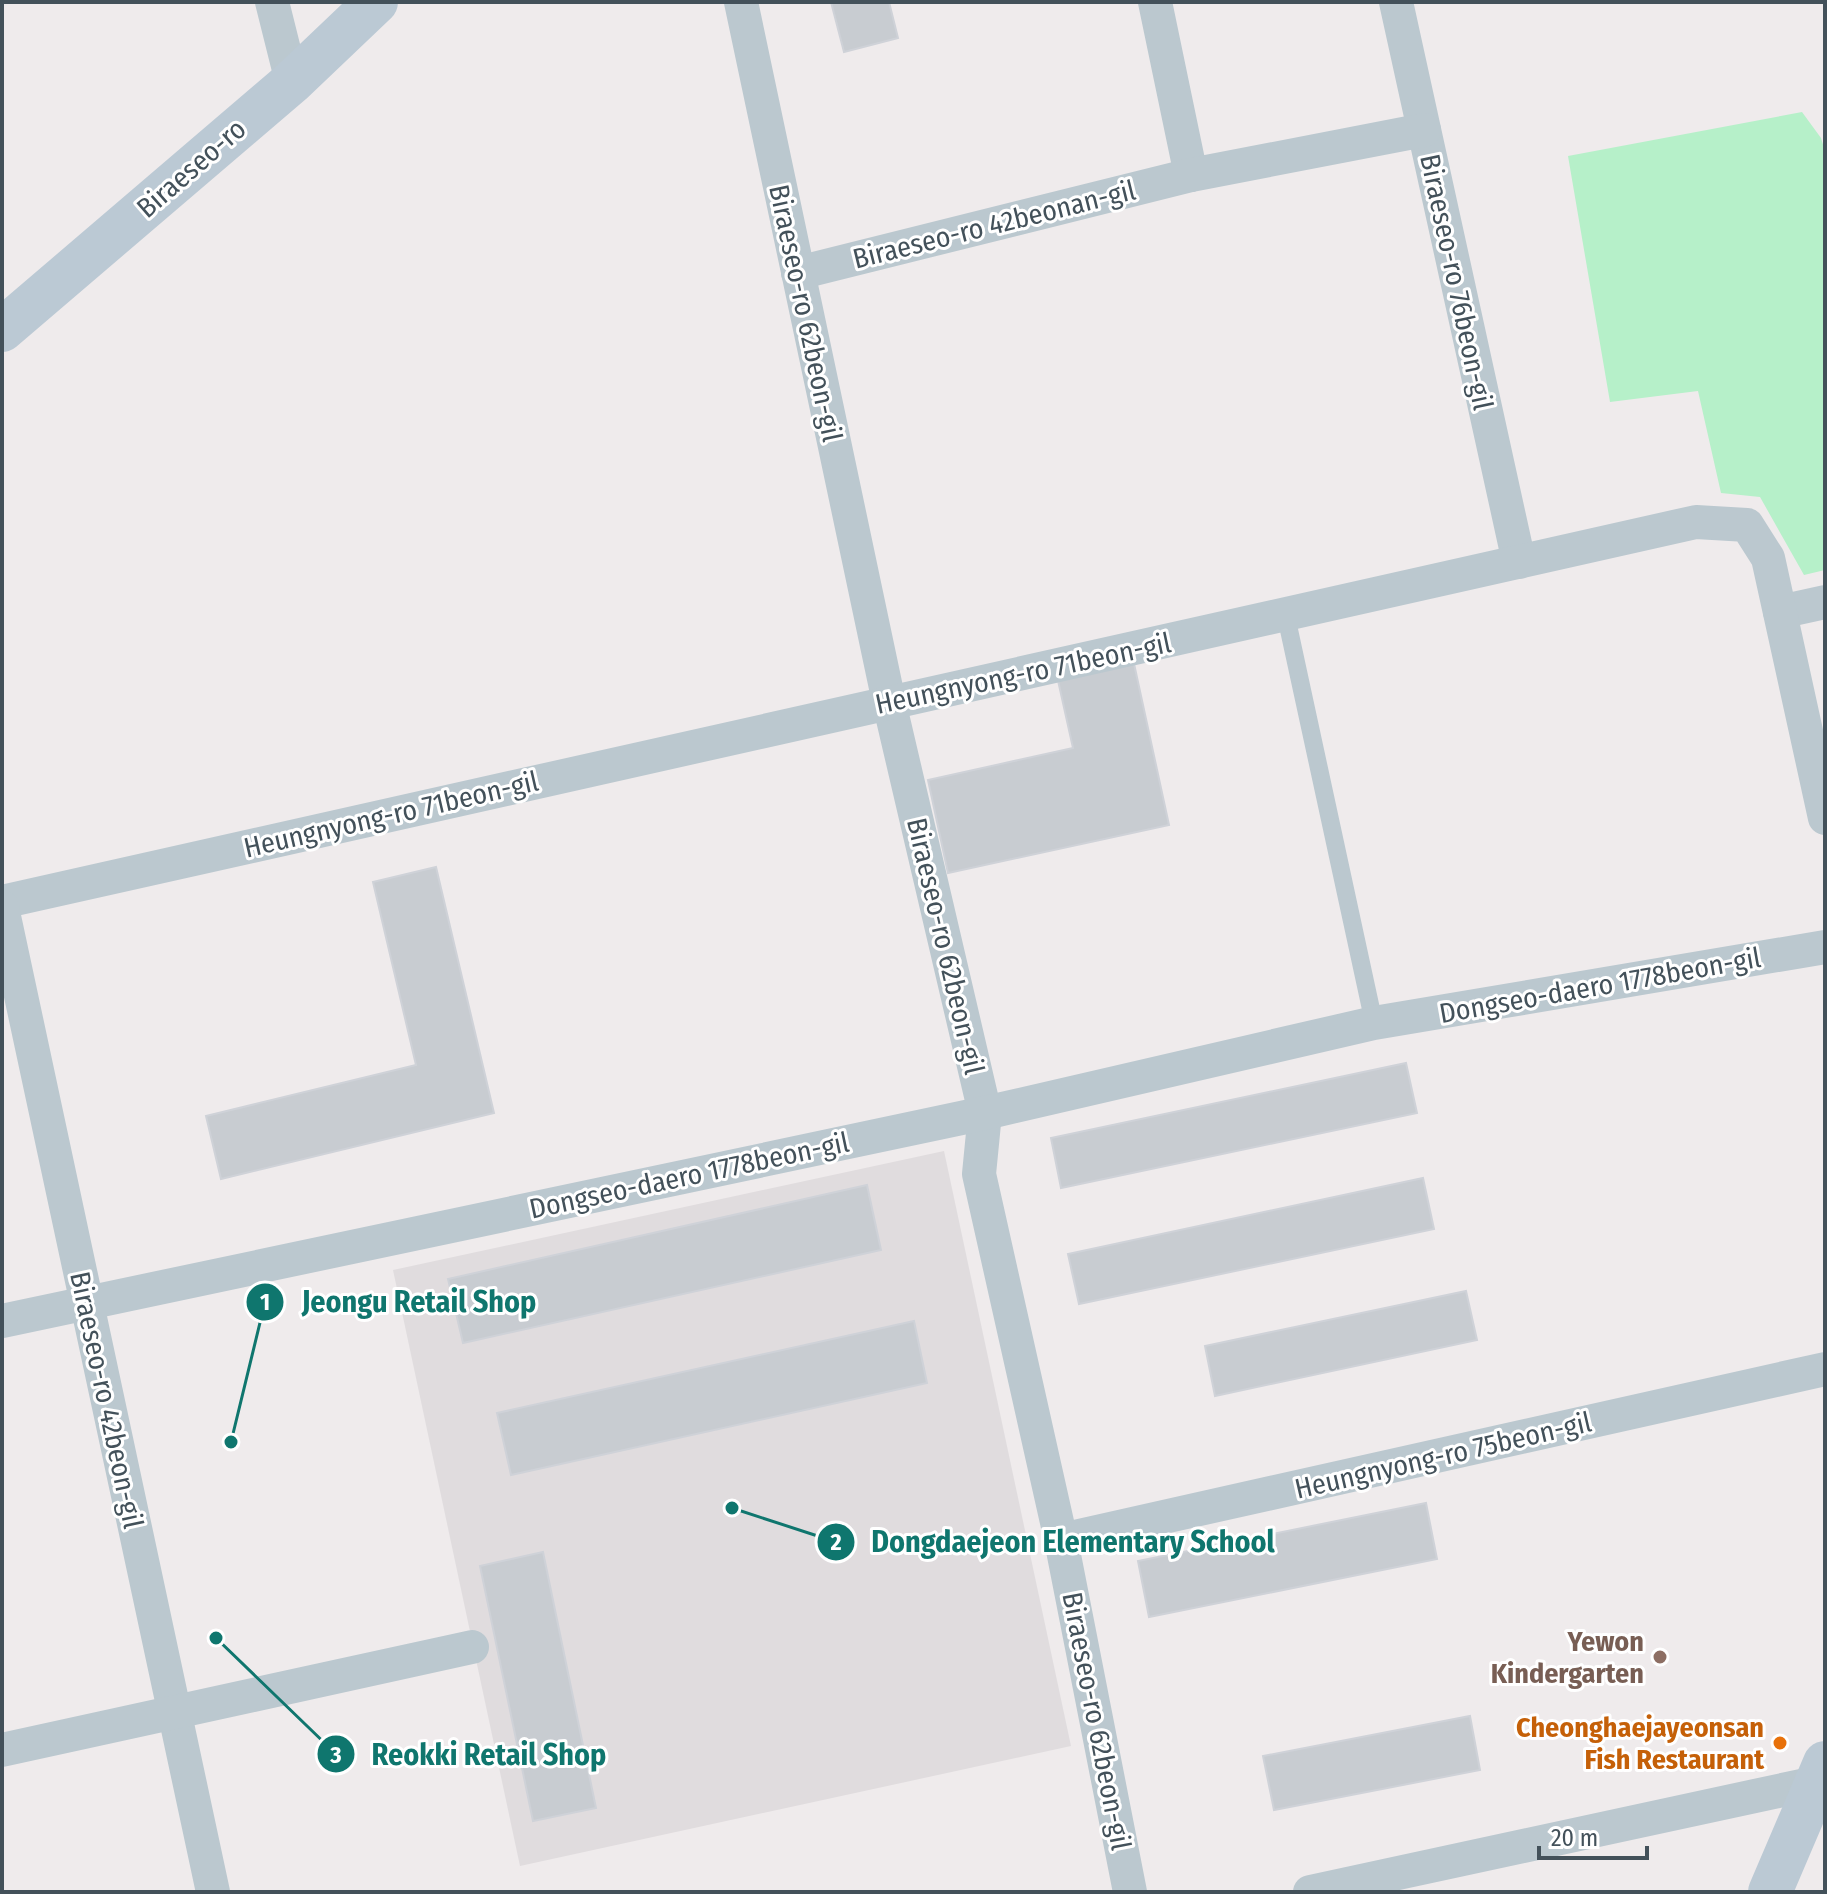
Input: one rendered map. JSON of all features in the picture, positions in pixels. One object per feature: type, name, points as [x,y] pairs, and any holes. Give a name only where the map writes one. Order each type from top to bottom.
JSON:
[{"type":"street","points":[[272,2],[292,82]]},
{"type":"street","name":"Biraeseo-ro","points":[[2,330],[292,82],[376,2]]},
{"type":"street","name":"Biraeseo-ro 62beon-gil","points":[[741,2],[889,702],[985,1113],[979,1174],[1061,1540],[1130,1892]]},
{"type":"street","points":[[1155,2],[1191,175]]},
{"type":"street","name":"Biraeseo-ro 76beon-gil","points":[[1396,2],[1519,562]]},
{"type":"street","name":"Biraeseo-ro 42beonan-gil","points":[[798,273],[1191,175],[1424,130]]},
{"type":"street","name":"Heungnyong-ro 71beon-gil","points":[[2,904],[1696,522],[1747,525],[1768,558],[1825,818]]},
{"type":"street","points":[[1780,612],[1825,602]]},
{"type":"street","name":"Biraeseo-ro 42beon-gil","points":[[2,904],[213,1892]]},
{"type":"street","name":"Dongseo-daero 1778beon-gil","points":[[2,1321],[985,1113],[1374,1023],[1825,947]]},
{"type":"street","name":"Heungnyong-ro 75beon-gil","points":[[1061,1540],[1825,1369]]},
{"type":"street","points":[[2,1750],[472,1647]]},
{"type":"street","points":[[1310,1892],[1820,1773]]},
{"type":"street","points":[[1770,1892],[1820,1773]]},
{"type":"lane","points":[[1286,616],[1374,1023]]},
{"type":"shaded area","points":[[944,1151],[1071,1746],[520,1866],[393,1270]]},
{"type":"green space","points":[[1802,112],[1821,138],[1825,151],[1825,570],[1804,575],[1760,497],[1721,493],[1698,391],[1610,402],[1568,156]]},
{"type":"building","points":[[831,2],[889,2],[898,38],[844,52]]},
{"type":"building","points":[[1133,659],[1169,825],[948,873],[928,780],[1073,748],[1057,676]]},
{"type":"building","points":[[436,867],[494,1113],[221,1179],[206,1116],[416,1065],[373,882]]},
{"type":"building","points":[[1406,1063],[1417,1113],[1061,1188],[1051,1138]]},
{"type":"building","points":[[1423,1178],[1434,1229],[1079,1304],[1068,1254]]},
{"type":"building","points":[[867,1185],[881,1250],[463,1343],[448,1279]]},
{"type":"building","points":[[1466,1291],[1477,1340],[1215,1396],[1205,1346]]},
{"type":"building","points":[[914,1321],[927,1383],[511,1475],[497,1413]]},
{"type":"building","points":[[1426,1503],[1437,1559],[1149,1617],[1138,1561]]},
{"type":"building","points":[[543,1552],[596,1808],[533,1821],[480,1566]]},
{"type":"building","points":[[1470,1716],[1480,1770],[1274,1810],[1263,1756]]},
{"type":"place","name":"Jeongu Retail Shop","points":[[231,1442]]},
{"type":"place","name":"Dongdaejeon Elementary School","points":[[732,1508]]},
{"type":"place","name":"Reokki Retail Shop","points":[[216,1638]]},
{"type":"place","name":"Yewon Kindergarten","points":[[1660,1657]]},
{"type":"place","name":"Cheonghaejayeonsan Fish Restaurant","points":[[1780,1743]]}]
